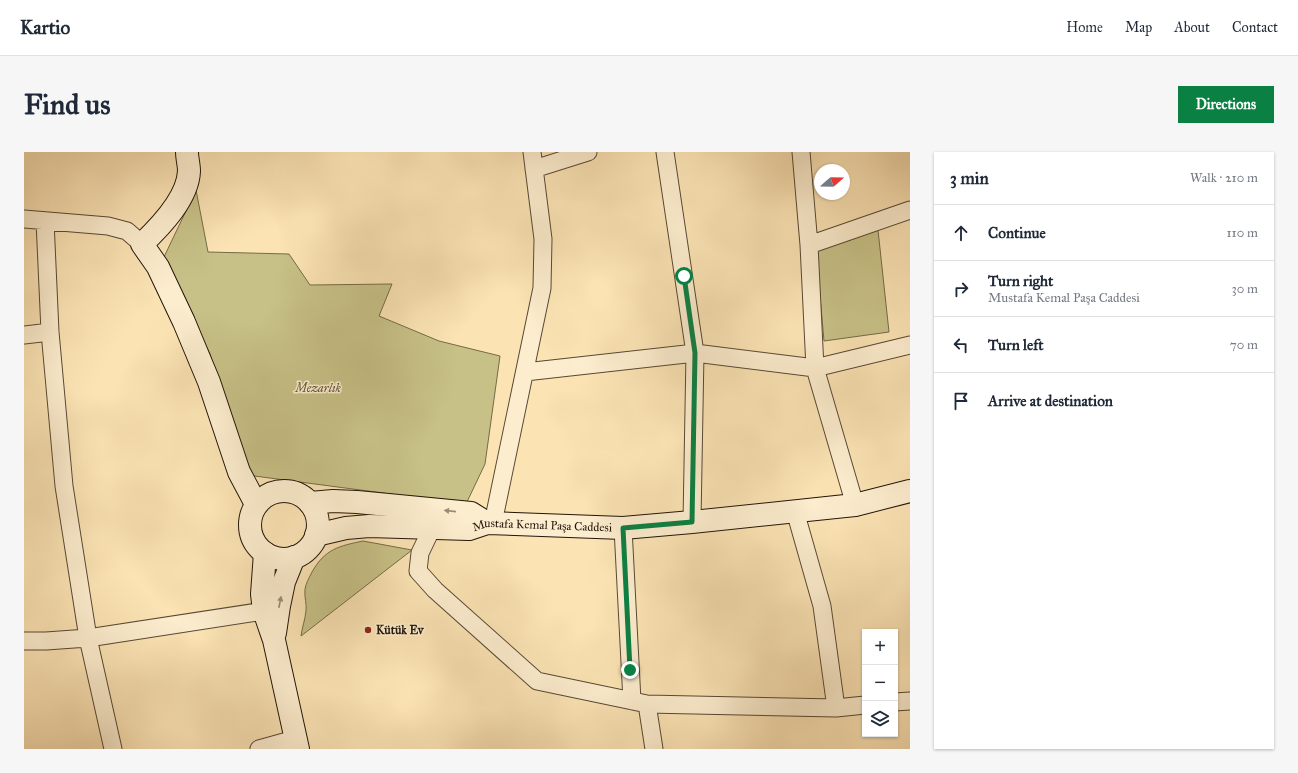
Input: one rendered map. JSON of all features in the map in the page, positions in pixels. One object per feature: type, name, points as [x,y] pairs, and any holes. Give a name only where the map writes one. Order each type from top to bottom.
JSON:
[{"type":"street","points":[[142,244],[160,227],[184,193],[189,171],[187,152]]},
{"type":"street","points":[[310,503],[346,501],[471,513],[490,523],[525,372],[542,288],[543,239],[532,152]]},
{"type":"street","points":[[534,170],[588,152]]},
{"type":"street","points":[[666,152],[695,353],[692,522]]},
{"type":"street","points":[[800,152],[809,245],[815,368],[855,505]]},
{"type":"street","points":[[809,245],[910,210]]},
{"type":"street","points":[[24,219],[108,226],[127,231],[142,244],[158,267],[184,322],[209,382],[239,472],[256,504]]},
{"type":"street","points":[[45,221],[50,332],[64,486],[88,638],[112,749]]},
{"type":"street","points":[[24,335],[50,332]]},
{"type":"street","points":[[525,372],[695,353],[815,368],[910,345]]},
{"type":"street","points":[[283,490],[303,496],[310,503],[315,510],[318,527],[312,545],[308,549],[294,558],[284,559],[274,558],[257,546],[251,536],[249,525],[251,514],[256,504],[263,497],[273,492],[283,490]]},
{"type":"street","name":"Mustafa Kemal Paşa Caddesi","points":[[316,535],[346,528],[369,526],[469,529],[490,523],[623,528],[855,505],[910,491]]},
{"type":"street","points":[[795,511],[822,606],[836,708]]},
{"type":"street","points":[[432,528],[420,553],[418,571],[435,590],[537,681],[640,703],[836,708],[862,705]]},
{"type":"street","points":[[623,528],[640,703],[654,749]]},
{"type":"street","points":[[260,749],[297,744],[274,640],[264,611],[262,594],[265,553]]},
{"type":"street","points":[[274,640],[284,582],[294,558]]},
{"type":"street","points":[[24,641],[88,638],[264,611]]},
{"type":"street","points":[[898,702],[910,701]]},
{"type":"green space","name":"Mezarlık","points":[[196,190],[208,252],[289,254],[310,285],[392,284],[379,316],[439,341],[500,356],[485,464],[466,504],[247,475],[223,402],[210,354],[164,257]]},
{"type":"green space","points":[[878,230],[889,332],[824,341],[816,250]]},
{"type":"green space","points":[[363,541],[412,550],[301,636],[306,611],[305,587],[317,564],[322,558],[333,550]]},
{"type":"place","name":"Kütük Ev","points":[[368,630]]},
{"type":"route","points":[[630,670],[623,528],[692,522],[695,353],[684,276]]}]
